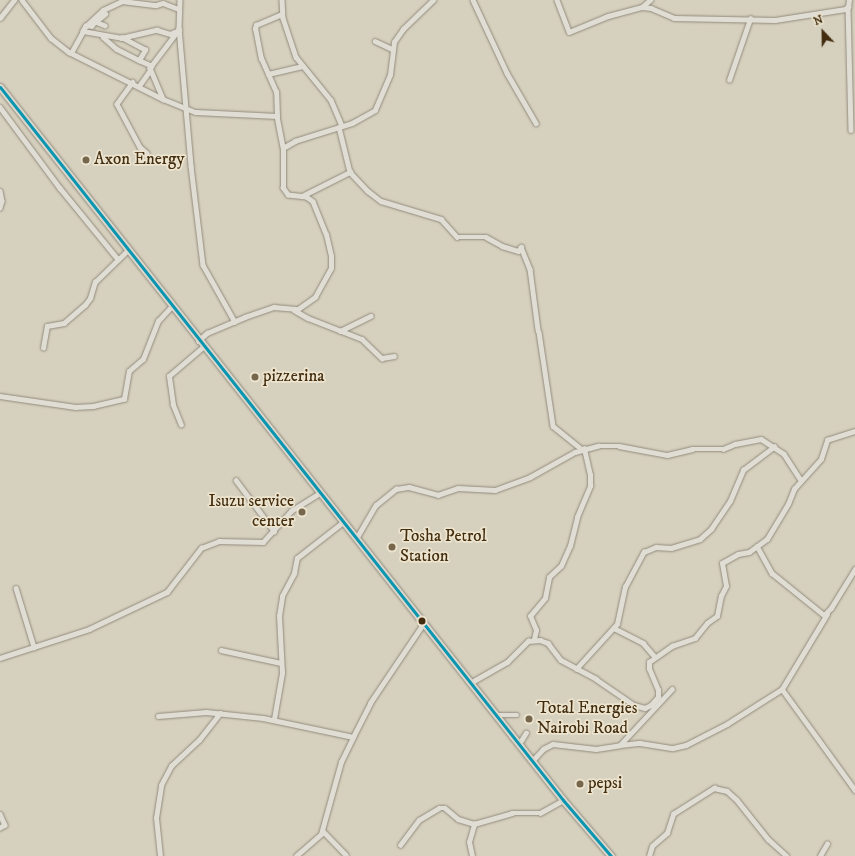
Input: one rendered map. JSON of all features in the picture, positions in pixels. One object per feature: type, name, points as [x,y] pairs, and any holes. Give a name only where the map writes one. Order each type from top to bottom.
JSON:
[{"type":"highway","points":[[0,88],[254,412],[563,800],[611,856]]},
{"type":"street","points":[[0,18],[14,0]]},
{"type":"street","points":[[22,0],[51,38],[71,53],[133,82],[163,99],[187,109],[216,114],[277,116]]},
{"type":"street","points":[[180,0],[179,30],[187,109],[194,205],[203,265],[235,322]]},
{"type":"street","points":[[282,0],[282,14],[302,66],[332,100],[340,127],[350,172],[368,191],[381,201],[442,219],[457,237],[486,237],[502,246],[518,251],[521,247],[530,269],[553,426],[583,449],[590,476],[590,486],[577,517],[574,537],[563,562],[549,577],[545,598],[530,616],[536,630],[534,639]]},
{"type":"street","points":[[283,148],[295,141],[340,127],[368,115],[380,103],[390,75],[392,49],[403,29],[433,0]]},
{"type":"street","points":[[473,0],[507,73],[536,123]]},
{"type":"street","points":[[557,0],[569,32],[608,16],[642,7],[651,8],[674,18],[750,19],[780,19],[848,8]]},
{"type":"street","points":[[642,7],[649,0]]},
{"type":"street","points":[[849,0],[846,37],[851,130]]},
{"type":"street","points":[[71,53],[86,26],[98,13],[118,1],[156,5],[165,1],[179,9]]},
{"type":"street","points":[[86,26],[92,26],[105,14]]},
{"type":"street","points":[[181,425],[173,404],[169,376],[200,344],[207,333],[274,307],[289,307],[298,309],[306,306],[319,292],[332,268],[326,235],[319,213],[310,198],[288,195],[283,188],[283,148],[277,116],[276,92],[261,59],[255,29],[256,25],[282,14]]},
{"type":"street","points":[[728,80],[750,19]]},
{"type":"street","points":[[95,22],[105,26]]},
{"type":"street","points":[[121,38],[157,30],[170,34],[179,30]]},
{"type":"street","points":[[139,86],[151,67],[179,30]]},
{"type":"street","points":[[83,31],[102,36],[126,38],[145,50],[139,60]]},
{"type":"street","points":[[102,36],[117,49],[151,67],[163,99]]},
{"type":"street","points":[[375,41],[392,49]]},
{"type":"street","points":[[268,74],[302,66]]},
{"type":"street","points":[[133,82],[117,104],[140,147],[147,153]]},
{"type":"street","points":[[0,107],[60,188],[118,259]]},
{"type":"street","points":[[301,196],[350,172]]},
{"type":"street","points":[[0,190],[2,201],[0,208]]},
{"type":"street","points":[[43,348],[47,326],[64,323],[87,303],[95,282],[128,250]]},
{"type":"street","points":[[0,396],[75,407],[93,406],[124,400],[129,371],[143,359],[158,320],[171,307]]},
{"type":"street","points":[[289,307],[308,318],[362,339],[382,358],[394,356]]},
{"type":"street","points":[[340,331],[371,316]]},
{"type":"street","points":[[470,683],[507,662],[523,645],[534,639],[548,644],[561,660],[576,670],[596,679],[634,705],[645,708],[655,702],[658,697],[656,681],[648,666],[655,657],[672,646],[695,638],[707,622],[717,616],[720,596],[726,586],[722,563],[757,546],[767,539],[801,480],[818,463],[827,440],[855,431]]},
{"type":"street","points":[[356,539],[376,505],[396,489],[409,487],[438,495],[458,488],[495,490],[530,477],[583,449],[598,446],[609,446],[667,455],[692,449],[724,449],[735,444],[761,439],[788,458],[801,480]]},
{"type":"street","points":[[576,670],[614,628],[625,587],[644,552],[656,547],[671,548],[700,539],[711,529],[730,501],[742,470],[774,447]]},
{"type":"street","points":[[236,480],[274,531]]},
{"type":"street","points":[[0,658],[98,626],[167,592],[195,554],[210,543],[228,541],[258,543],[267,539],[291,510],[320,494]]},
{"type":"street","points":[[274,719],[282,673],[280,607],[294,573],[295,561],[302,552],[343,522]]},
{"type":"street","points":[[757,546],[772,573],[821,614],[827,614]]},
{"type":"street","points":[[532,761],[543,749],[553,744],[596,749],[640,743],[673,748],[686,745],[727,724],[782,689],[855,569]]},
{"type":"street","points":[[16,588],[34,647]]},
{"type":"street","points":[[296,856],[322,831],[341,762],[353,737],[370,703],[423,624]]},
{"type":"street","points":[[614,628],[643,643],[655,657]]},
{"type":"street","points":[[221,650],[281,663]]},
{"type":"street","points":[[620,745],[672,689]]},
{"type":"street","points":[[782,689],[855,790]]},
{"type":"street","points":[[158,716],[220,713],[274,719],[353,737]]},
{"type":"street","points":[[160,856],[156,818],[161,785],[171,766],[199,740],[220,713]]},
{"type":"street","points":[[496,715],[517,715]]},
{"type":"street","points":[[519,744],[526,733]]},
{"type":"street","points":[[649,856],[652,846],[668,834],[673,814],[714,788],[727,791],[737,800],[768,839],[787,856]]},
{"type":"street","points":[[400,845],[419,820],[439,808],[445,808],[458,819],[474,824],[512,813],[540,813],[563,800]]},
{"type":"street","points":[[0,814],[5,827],[0,828]]},
{"type":"street","points":[[472,856],[469,842],[474,824]]},
{"type":"street","points":[[322,831],[346,855]]},
{"type":"street","points":[[820,856],[827,844]]},
{"type":"transit line","points":[[0,87],[563,800],[611,856]]},
{"type":"place","name":"Axon Energy","points":[[86,160]]},
{"type":"place","name":"pizzerina","points":[[255,377]]},
{"type":"place","name":"Isuzu service center","points":[[302,512]]},
{"type":"place","name":"Tosha Petrol Station","points":[[392,547]]},
{"type":"place","name":"Total Energies Nairobi Road","points":[[529,719]]},
{"type":"place","name":"pepsi","points":[[580,784]]}]
